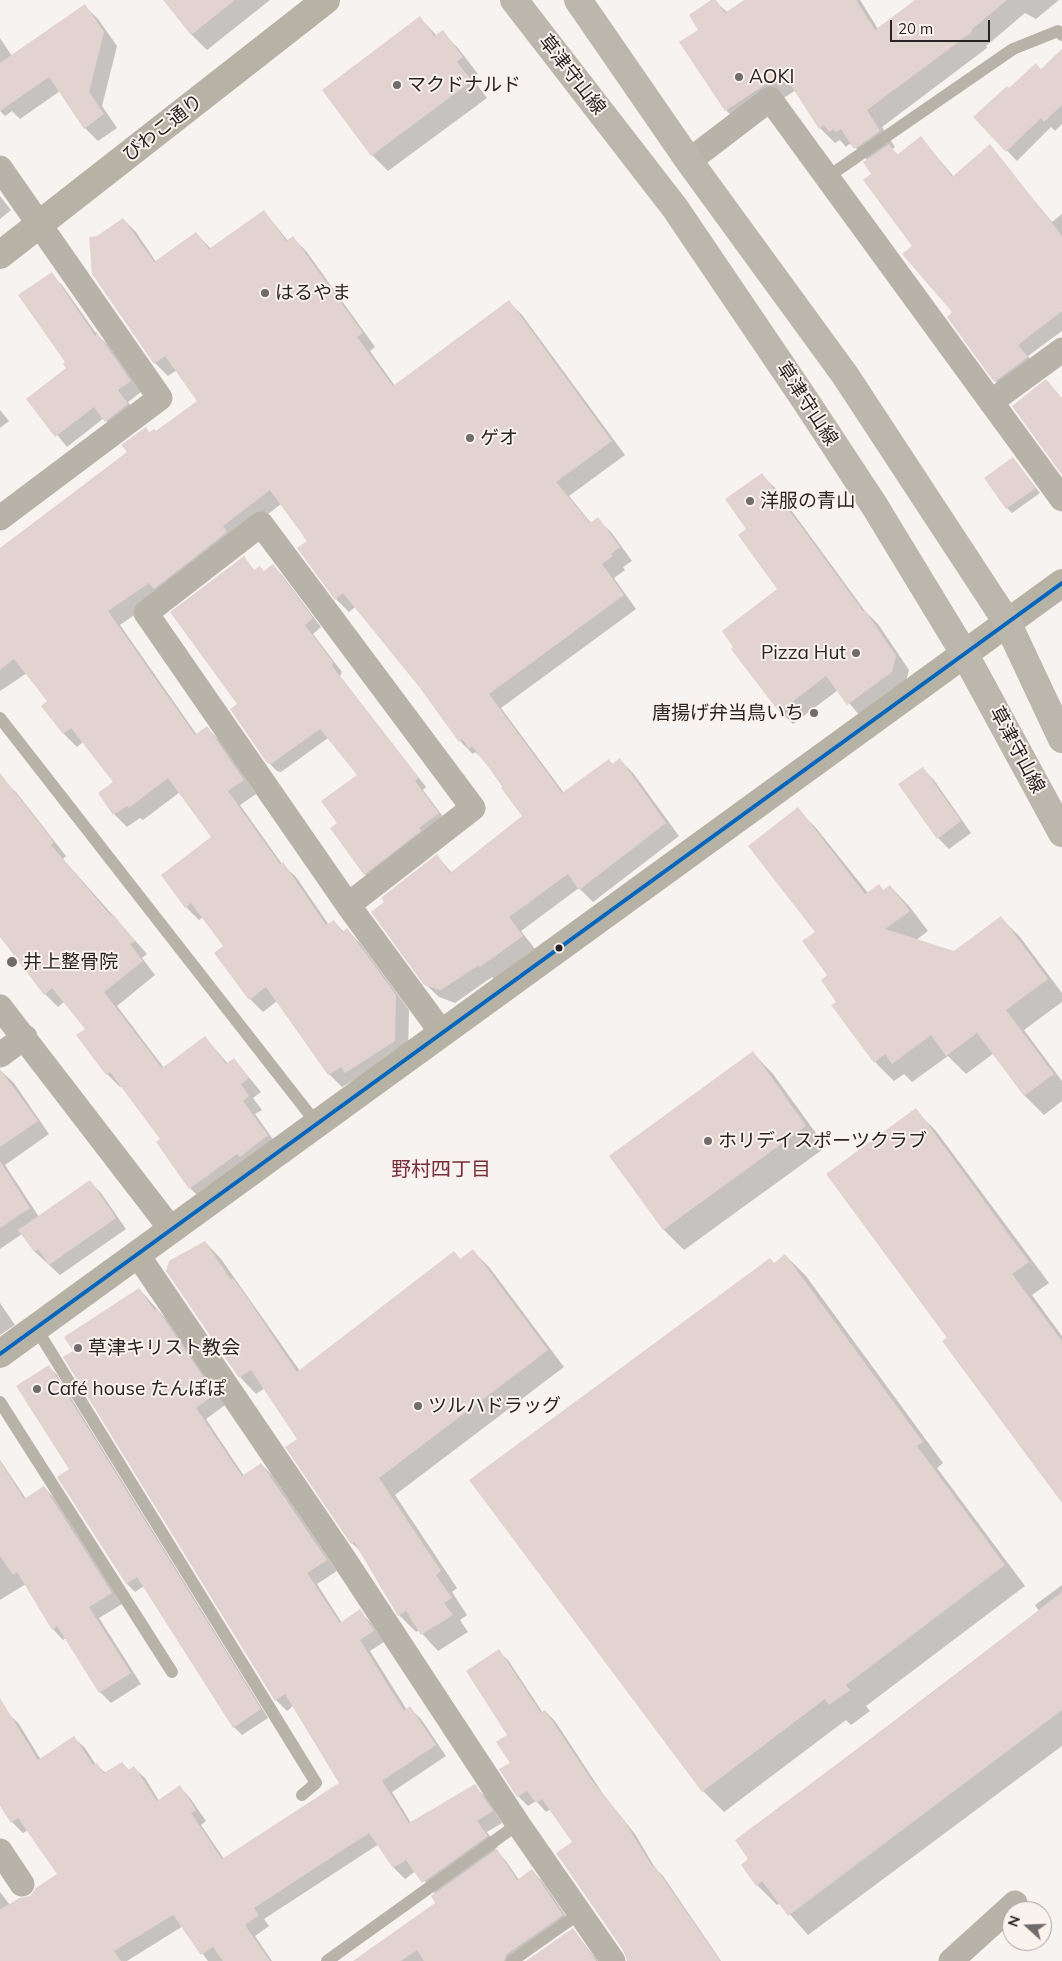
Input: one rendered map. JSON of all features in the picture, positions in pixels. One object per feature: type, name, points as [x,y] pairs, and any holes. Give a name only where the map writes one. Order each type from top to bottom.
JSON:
[{"type":"main road","name":"びわこ通り","points":[[0,255],[326,0]]},
{"type":"main road","name":"草津守山線","points":[[514,0],[681,216],[874,505],[964,653],[1062,833]]},
{"type":"main road","points":[[578,0],[689,161],[845,375],[1007,622],[1062,739]]},
{"type":"main road","points":[[0,1354],[1062,583]]},
{"type":"street","points":[[689,161],[770,99],[1062,499]]},
{"type":"street","points":[[0,168],[160,398],[0,518]]},
{"type":"street","points":[[991,402],[1062,350]]},
{"type":"street","points":[[348,905],[473,808],[261,524],[146,613],[348,905],[442,1033]]},
{"type":"street","points":[[0,1007],[171,1229]]},
{"type":"street","points":[[0,1055],[25,1037]]},
{"type":"street","points":[[137,1254],[342,1556],[518,1824],[613,1961]]},
{"type":"street","points":[[0,1851],[22,1884]]},
{"type":"street","points":[[951,1961],[1002,1915]]},
{"type":"lane","points":[[826,178],[1013,49],[1058,31],[1062,35]]},
{"type":"lane","points":[[0,718],[317,1124]]},
{"type":"lane","points":[[36,1328],[316,1783],[302,1794]]},
{"type":"lane","points":[[0,1402],[172,1672]]},
{"type":"lane","points":[[327,1961],[518,1824]]},
{"type":"lane","points":[[512,1961],[580,1913]]},
{"type":"building","points":[[163,0],[235,0],[191,35]]},
{"type":"building","points":[[711,0],[716,0],[725,13],[744,0],[856,0],[875,30],[915,0],[1007,0],[971,30],[972,32],[867,110],[880,131],[854,149],[841,129],[836,132],[833,129],[829,132],[824,125],[819,129],[783,73],[725,111],[679,42],[698,30],[689,15]]},
{"type":"building","points":[[85,4],[104,32],[89,92],[104,114],[84,129],[49,77],[0,111],[0,63]]},
{"type":"building","name":"マクドナルド","points":[[420,16],[434,36],[443,30],[463,57],[457,62],[472,81],[371,156],[322,90]]},
{"type":"building","points":[[1062,49],[1062,105],[1044,122],[1041,118],[1006,152],[973,117],[1036,63],[1041,69]]},
{"type":"building","points":[[921,136],[952,177],[990,144],[1062,236],[1062,311],[1018,345],[1028,357],[994,382],[947,317],[952,312],[902,254],[912,246],[863,180],[871,174],[863,162],[889,144],[897,155]]},
{"type":"building","points":[[264,210],[286,241],[293,236],[363,333],[357,337],[393,386],[509,300],[612,441],[556,482],[590,523],[598,517],[620,547],[611,554],[613,556],[602,564],[624,595],[489,694],[562,793],[609,759],[612,764],[620,758],[666,823],[579,890],[568,874],[509,917],[523,936],[480,967],[479,965],[441,990],[424,985],[371,912],[384,902],[381,898],[437,854],[450,873],[522,816],[501,788],[503,786],[472,746],[469,749],[462,739],[459,742],[420,688],[343,593],[335,600],[297,548],[307,541],[270,490],[223,526],[227,532],[154,589],[149,583],[108,611],[195,735],[207,726],[244,780],[228,791],[280,864],[283,862],[326,925],[334,920],[342,932],[347,928],[396,995],[395,1041],[345,1073],[341,1067],[328,1075],[266,987],[249,1000],[214,953],[223,946],[191,903],[185,908],[161,875],[211,837],[168,778],[129,808],[127,806],[113,815],[98,793],[113,782],[71,728],[63,734],[41,706],[47,701],[14,659],[0,670],[0,548],[127,452],[121,445],[146,427],[149,432],[154,429],[156,431],[197,401],[165,356],[154,364],[92,274],[89,237],[97,236],[123,218],[154,262],[196,232],[209,249]]},
{"type":"building","points":[[52,272],[96,337],[96,331],[131,381],[118,390],[128,404],[105,422],[94,407],[55,437],[26,399],[66,368],[63,364],[65,362],[18,295]]},
{"type":"building","points":[[1046,379],[1062,398],[1062,475],[1012,406]]},
{"type":"building","points":[[1013,457],[1036,488],[1006,509],[984,478]]},
{"type":"building","points":[[762,473],[863,611],[865,610],[896,656],[892,672],[847,705],[826,676],[779,712],[731,649],[733,647],[722,631],[777,589],[738,535],[746,529],[725,499]]},
{"type":"building","points":[[244,556],[254,570],[260,566],[264,571],[273,564],[313,618],[305,625],[333,662],[332,666],[419,778],[415,781],[439,813],[419,828],[421,831],[364,875],[330,828],[337,823],[321,801],[357,775],[320,729],[271,764],[267,763],[230,709],[237,704],[170,612]]},
{"type":"building","points":[[923,767],[961,821],[937,839],[898,784]]},
{"type":"building","points":[[0,773],[54,842],[51,845],[111,916],[113,914],[135,941],[130,944],[143,961],[104,992],[162,1068],[205,1036],[226,1064],[234,1058],[249,1078],[241,1084],[249,1096],[243,1101],[268,1135],[240,1157],[237,1154],[189,1189],[156,1142],[160,1139],[110,1072],[106,1075],[76,1035],[85,1029],[52,988],[44,995],[0,937]]},
{"type":"building","points":[[798,807],[865,894],[879,884],[883,890],[890,885],[910,911],[885,929],[954,951],[1001,916],[1048,979],[1006,1010],[1054,1074],[1024,1096],[977,1033],[946,1056],[931,1035],[892,1064],[885,1054],[874,1063],[831,1005],[836,1002],[821,980],[827,975],[802,941],[815,932],[748,846]]},
{"type":"building","name":"ホリデイスポーツクラブ","points":[[753,1051],[806,1126],[663,1230],[609,1156]]},
{"type":"building","points":[[0,1069],[38,1121],[0,1147]]},
{"type":"building","points":[[916,1108],[1029,1262],[1012,1274],[1062,1341],[1062,1503],[942,1341],[947,1338],[826,1174]]},
{"type":"building","points":[[0,1161],[30,1208],[0,1228]]},
{"type":"building","points":[[90,1180],[116,1218],[49,1265],[38,1249],[34,1252],[18,1230]]},
{"type":"building","points":[[205,1241],[231,1280],[233,1278],[250,1302],[297,1372],[454,1251],[460,1259],[473,1249],[548,1350],[379,1478],[441,1571],[436,1575],[452,1598],[444,1603],[453,1615],[421,1635],[406,1611],[398,1616],[354,1542],[351,1544],[285,1447],[297,1439],[251,1370],[239,1378],[166,1271],[169,1261]]},
{"type":"building","points":[[785,1254],[923,1442],[917,1446],[1005,1565],[846,1685],[850,1690],[829,1705],[825,1699],[702,1792],[469,1480],[770,1258],[774,1263]]},
{"type":"building","points":[[139,1288],[155,1311],[156,1307],[215,1394],[196,1408],[242,1476],[261,1463],[327,1560],[307,1573],[340,1623],[360,1609],[374,1631],[360,1640],[404,1711],[410,1706],[436,1745],[382,1781],[409,1823],[475,1784],[493,1811],[477,1821],[488,1836],[422,1883],[406,1860],[393,1868],[369,1833],[254,1908],[259,1915],[245,1925],[270,1961],[223,1961],[213,1947],[201,1955],[173,1915],[114,1951],[121,1961],[0,1961],[0,1910],[19,1898],[30,1896],[36,1888],[57,1874],[18,1818],[11,1823],[0,1806],[0,1698],[38,1760],[74,1736],[93,1765],[97,1763],[104,1773],[122,1762],[128,1770],[134,1766],[157,1801],[180,1785],[196,1810],[191,1813],[222,1859],[339,1783],[285,1694],[275,1701],[63,1357],[73,1351],[64,1337]]},
{"type":"building","points":[[49,1365],[261,1709],[233,1728],[137,1577],[126,1584],[57,1477],[69,1469],[16,1386]]},
{"type":"building","points":[[0,1461],[24,1499],[44,1486],[112,1593],[89,1607],[131,1673],[99,1693],[57,1626],[52,1630],[17,1572],[13,1575],[0,1556]]},
{"type":"building","points":[[1062,1592],[1062,1710],[788,1916],[762,1881],[756,1886],[741,1865],[748,1859],[735,1840],[920,1702]]},
{"type":"building","points":[[499,1649],[541,1713],[545,1710],[593,1782],[625,1822],[652,1866],[654,1865],[720,1961],[627,1961],[625,1953],[556,1853],[572,1842],[542,1799],[536,1803],[527,1791],[517,1797],[499,1769],[510,1763],[496,1742],[507,1735],[466,1671]]},
{"type":"building","points":[[497,1849],[517,1880],[532,1869],[563,1915],[507,1954],[504,1961],[424,1961],[417,1950],[401,1961],[353,1961],[435,1903],[431,1896]]},
{"type":"building","points":[[573,1928],[596,1961],[526,1961]]},
{"type":"transit line","points":[[0,1354],[1062,583]]},
{"type":"place","name":"AOKI","points":[[739,77]]},
{"type":"place","name":"マクドナルド","points":[[397,85]]},
{"type":"place","name":"はるやま","points":[[265,293]]},
{"type":"place","name":"ゲオ","points":[[470,438]]},
{"type":"place","name":"洋服の青山","points":[[750,501]]},
{"type":"place","name":"Pizza Hut","points":[[856,653]]},
{"type":"place","name":"唐揚げ弁当鳥いち","points":[[814,713]]},
{"type":"place","name":"井上整骨院","points":[[12,962]]},
{"type":"place","name":"ホリデイスポーツクラブ","points":[[708,1141]]},
{"type":"place","name":"草津キリスト教会","points":[[78,1348]]},
{"type":"place","name":"Café house たんぽぽ","points":[[37,1389]]},
{"type":"place","name":"ツルハドラッグ","points":[[418,1406]]},
{"type":"district","name":"野村四丁目","points":[[441,1170]]}]
